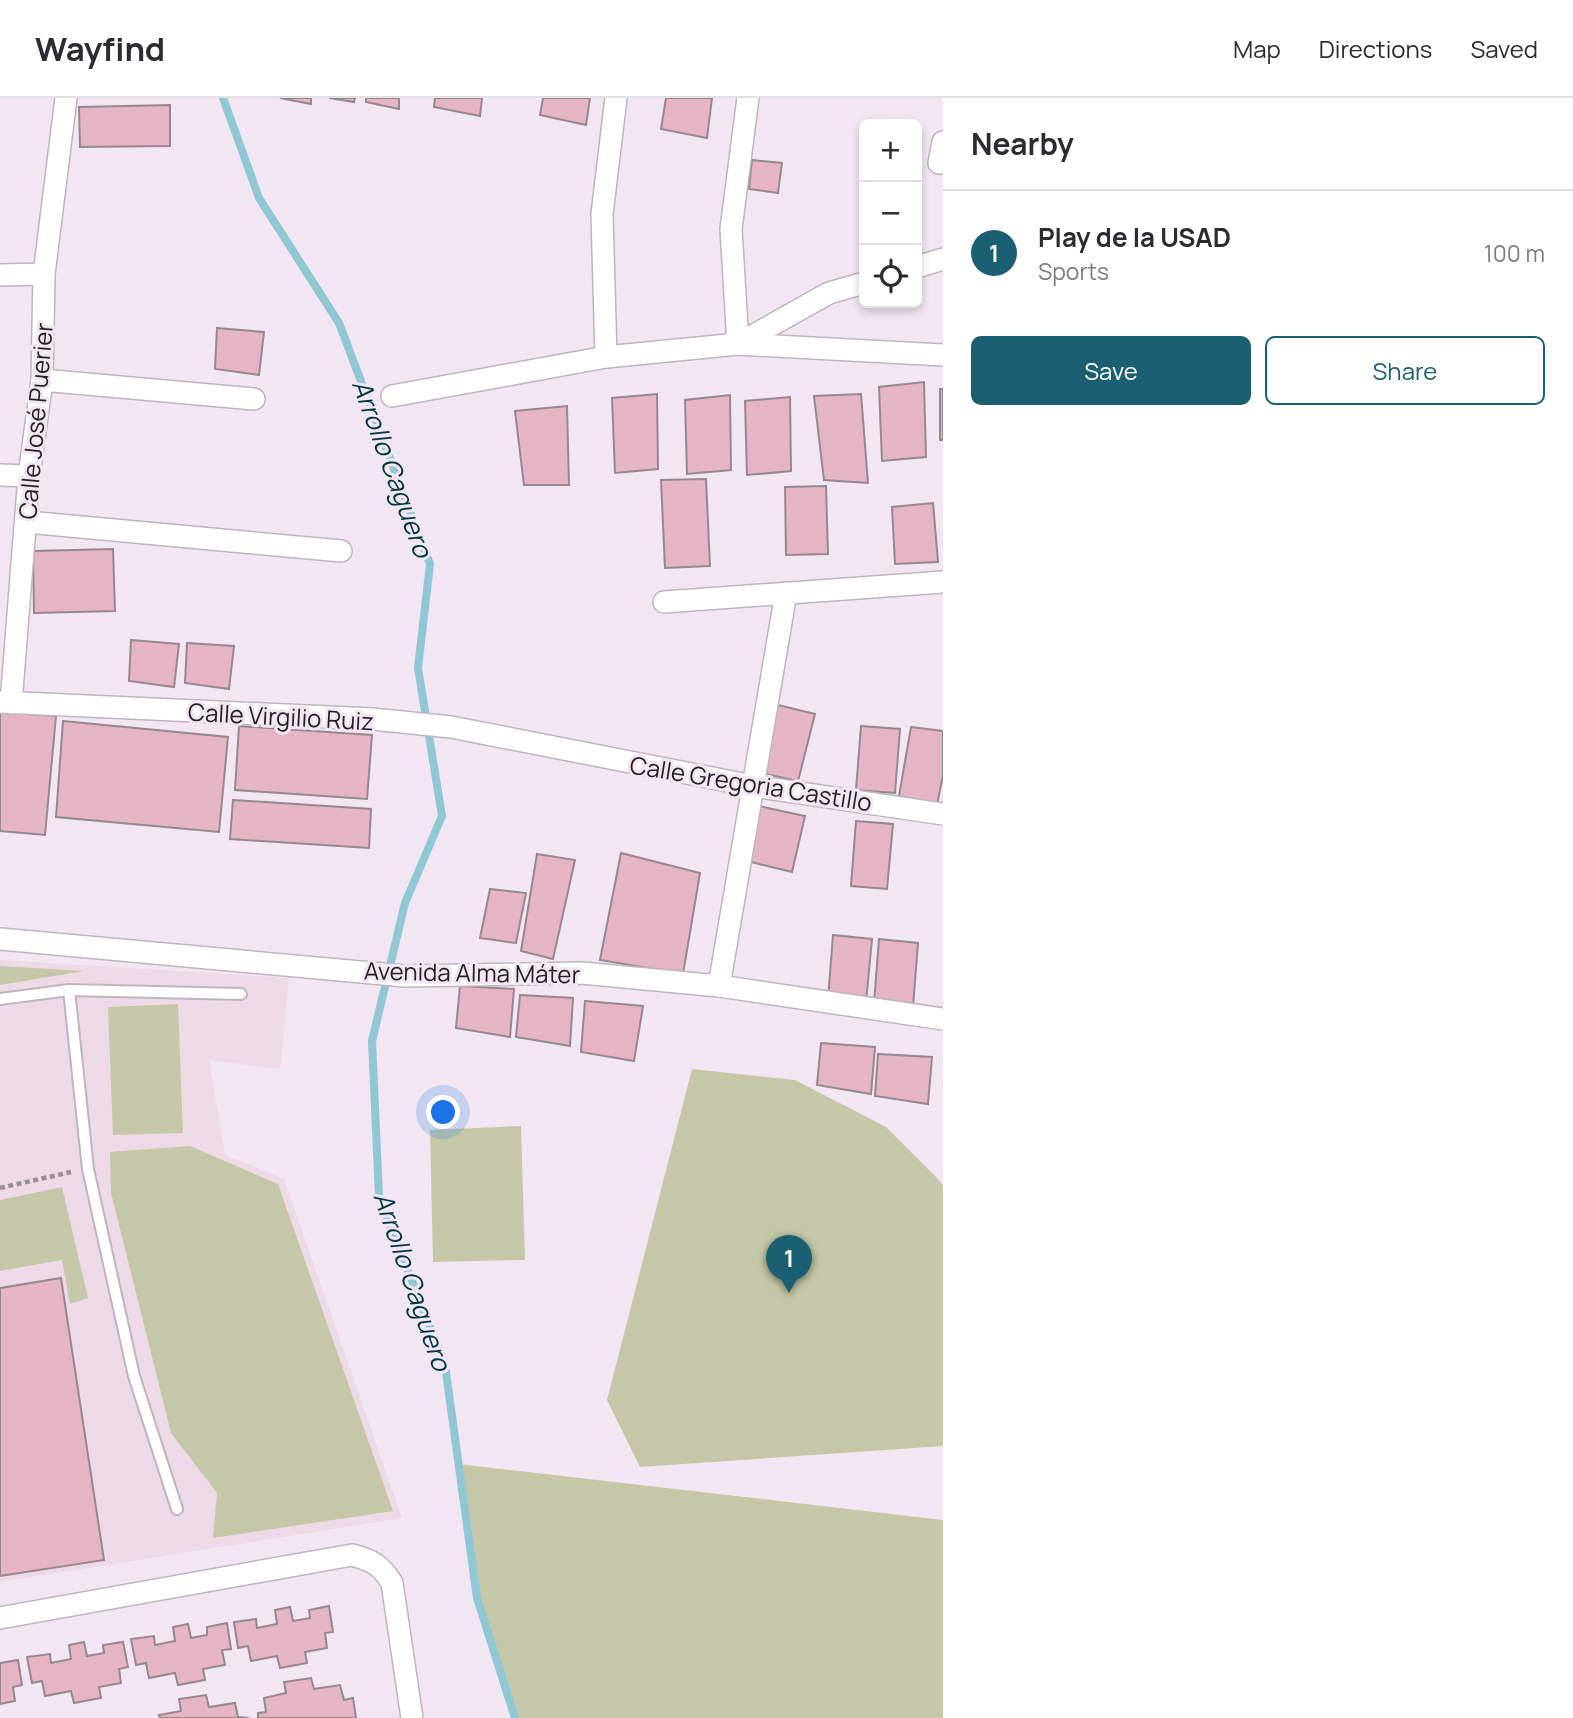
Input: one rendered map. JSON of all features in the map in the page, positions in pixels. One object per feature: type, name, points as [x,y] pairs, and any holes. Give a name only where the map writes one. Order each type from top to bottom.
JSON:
[{"type":"street","name":"Calle José Puerier","points":[[5,703],[27,522],[29,476],[43,380],[44,274],[66,98]]},
{"type":"street","points":[[606,357],[602,214],[616,98]]},
{"type":"street","points":[[738,344],[731,229],[748,98]]},
{"type":"street","points":[[941,163],[943,142]]},
{"type":"street","points":[[922,265],[943,259]]},
{"type":"street","points":[[0,275],[44,274]]},
{"type":"street","points":[[738,344],[829,293],[859,284]]},
{"type":"street","points":[[392,396],[606,357],[738,344],[943,355]]},
{"type":"street","points":[[43,380],[254,399]]},
{"type":"street","points":[[0,475],[29,476]]},
{"type":"street","points":[[27,522],[341,551]]},
{"type":"street","points":[[664,602],[943,582]]},
{"type":"street","points":[[719,986],[786,593]]},
{"type":"street","name":"Calle Virgilio Ruiz","points":[[5,703],[402,722],[561,748]]},
{"type":"street","name":"Calle Gregoria Castillo","points":[[561,748],[753,786],[943,814]]},
{"type":"street","name":"Avenida Alma Máter","points":[[0,939],[405,976],[582,973],[719,986],[943,1019]]},
{"type":"street","points":[[0,1618],[352,1555],[372,1560],[383,1569],[392,1583],[412,1718]]},
{"type":"lane","points":[[69,990],[88,1169],[134,1376],[177,1509]]},
{"type":"lane","points":[[0,999],[69,990],[241,994]]},
{"type":"path","points":[[0,1188],[88,1169]]},
{"type":"shaded area","points":[[0,960],[289,978],[280,1069],[209,1060],[225,1155],[284,1179],[402,1518],[0,1582]]},
{"type":"green space","points":[[0,966],[84,971],[0,985]]},
{"type":"green space","points":[[178,1004],[183,1133],[113,1135],[108,1007]]},
{"type":"green space","points":[[692,1069],[795,1080],[886,1127],[943,1186],[943,1446],[640,1467],[607,1400]]},
{"type":"green space","points":[[521,1126],[525,1260],[433,1262],[430,1130]]},
{"type":"green space","points":[[190,1146],[278,1184],[393,1511],[213,1538],[217,1493],[171,1433],[111,1193],[110,1152]]},
{"type":"green space","points":[[62,1187],[88,1298],[70,1304],[62,1260],[0,1271],[0,1200]]},
{"type":"green space","points":[[458,1464],[943,1520],[943,1718],[515,1718],[477,1598]]},
{"type":"building","points":[[280,98],[311,98],[311,104]]},
{"type":"building","points":[[329,98],[355,98],[354,102]]},
{"type":"building","points":[[366,98],[399,98],[399,109],[366,102]]},
{"type":"building","points":[[435,98],[482,98],[480,116],[434,107]]},
{"type":"building","points":[[543,98],[590,98],[586,125],[540,115]]},
{"type":"building","points":[[666,98],[712,98],[707,138],[661,129]]},
{"type":"building","points":[[170,105],[170,146],[80,147],[79,107]]},
{"type":"building","points":[[752,160],[782,163],[778,193],[749,189]]},
{"type":"building","points":[[217,328],[264,332],[259,375],[215,369]]},
{"type":"building","points":[[924,382],[926,457],[882,461],[879,387]]},
{"type":"building","points":[[940,389],[943,389],[943,440],[940,440]]},
{"type":"building","points":[[657,394],[658,469],[615,473],[612,398]]},
{"type":"building","points":[[861,394],[868,483],[824,480],[814,396]]},
{"type":"building","points":[[730,395],[731,470],[687,474],[685,400]]},
{"type":"building","points":[[790,397],[791,471],[747,475],[745,401]]},
{"type":"building","points":[[567,406],[569,485],[524,485],[515,411]]},
{"type":"building","points":[[706,479],[710,566],[665,568],[661,480]]},
{"type":"building","points":[[826,486],[828,554],[786,555],[785,487]]},
{"type":"building","points":[[933,503],[938,562],[895,564],[892,507]]},
{"type":"building","points":[[113,549],[115,611],[34,613],[33,551]]},
{"type":"building","points":[[131,640],[179,644],[174,687],[129,681]]},
{"type":"building","points":[[187,643],[234,646],[229,689],[185,683]]},
{"type":"building","points":[[778,705],[815,714],[798,781],[761,773]]},
{"type":"building","points":[[0,712],[56,716],[45,835],[0,831]]},
{"type":"building","points":[[63,721],[228,737],[219,832],[56,817]]},
{"type":"building","points":[[239,726],[372,735],[367,799],[235,790]]},
{"type":"building","points":[[861,726],[900,729],[895,793],[856,790]]},
{"type":"building","points":[[911,727],[943,731],[943,775],[937,805],[899,796]]},
{"type":"building","points":[[233,800],[371,809],[369,848],[230,839]]},
{"type":"building","points":[[759,806],[805,816],[792,872],[747,861]]},
{"type":"building","points":[[856,821],[893,824],[887,889],[851,886]]},
{"type":"building","points":[[621,853],[700,873],[683,974],[600,960]]},
{"type":"building","points":[[537,854],[575,860],[553,959],[521,951]]},
{"type":"building","points":[[490,889],[526,893],[516,943],[480,938]]},
{"type":"building","points":[[833,935],[872,939],[866,1002],[828,999]]},
{"type":"building","points":[[879,939],[918,943],[913,1007],[874,1003]]},
{"type":"building","points":[[460,986],[514,989],[510,1037],[456,1028]]},
{"type":"building","points":[[520,995],[573,998],[570,1046],[516,1037]]},
{"type":"building","points":[[585,1001],[643,1006],[634,1061],[581,1052]]},
{"type":"building","points":[[821,1043],[875,1047],[871,1094],[817,1085]]},
{"type":"building","points":[[878,1054],[932,1057],[928,1104],[875,1096]]},
{"type":"building","points":[[61,1278],[104,1560],[0,1576],[0,1288]]},
{"type":"building","points":[[329,1606],[333,1632],[325,1633],[327,1648],[305,1652],[307,1663],[280,1668],[277,1656],[251,1661],[248,1646],[238,1648],[234,1622],[256,1619],[257,1628],[277,1624],[275,1610],[290,1607],[293,1621],[310,1618],[309,1610]]},
{"type":"building","points":[[227,1623],[231,1649],[222,1650],[225,1665],[203,1669],[205,1680],[178,1685],[175,1673],[149,1678],[146,1663],[136,1665],[131,1639],[154,1636],[155,1645],[175,1641],[173,1627],[188,1624],[191,1638],[207,1635],[207,1627]]},
{"type":"building","points":[[84,1642],[87,1656],[104,1653],[103,1645],[123,1642],[128,1667],[119,1669],[121,1683],[99,1687],[101,1698],[74,1703],[71,1691],[45,1696],[42,1681],[32,1683],[27,1657],[50,1654],[51,1663],[71,1659],[69,1645]]},
{"type":"building","points":[[18,1660],[22,1685],[13,1687],[15,1701],[0,1704],[0,1663]]},
{"type":"building","points":[[311,1678],[314,1689],[340,1685],[344,1700],[353,1698],[356,1718],[258,1718],[258,1713],[266,1712],[264,1698],[286,1693],[284,1682]]},
{"type":"building","points":[[206,1695],[209,1707],[235,1703],[238,1717],[249,1718],[160,1718],[159,1715],[181,1711],[179,1699]]},
{"type":"waterway","name":"Arrollo Caguero","points":[[223,98],[259,198],[339,323],[430,564],[418,668],[442,816],[405,903],[372,1041],[379,1197],[445,1365],[477,1598],[515,1718]]},
{"type":"place","name":"Play de la USAD","points":[[789,1293]]}]
